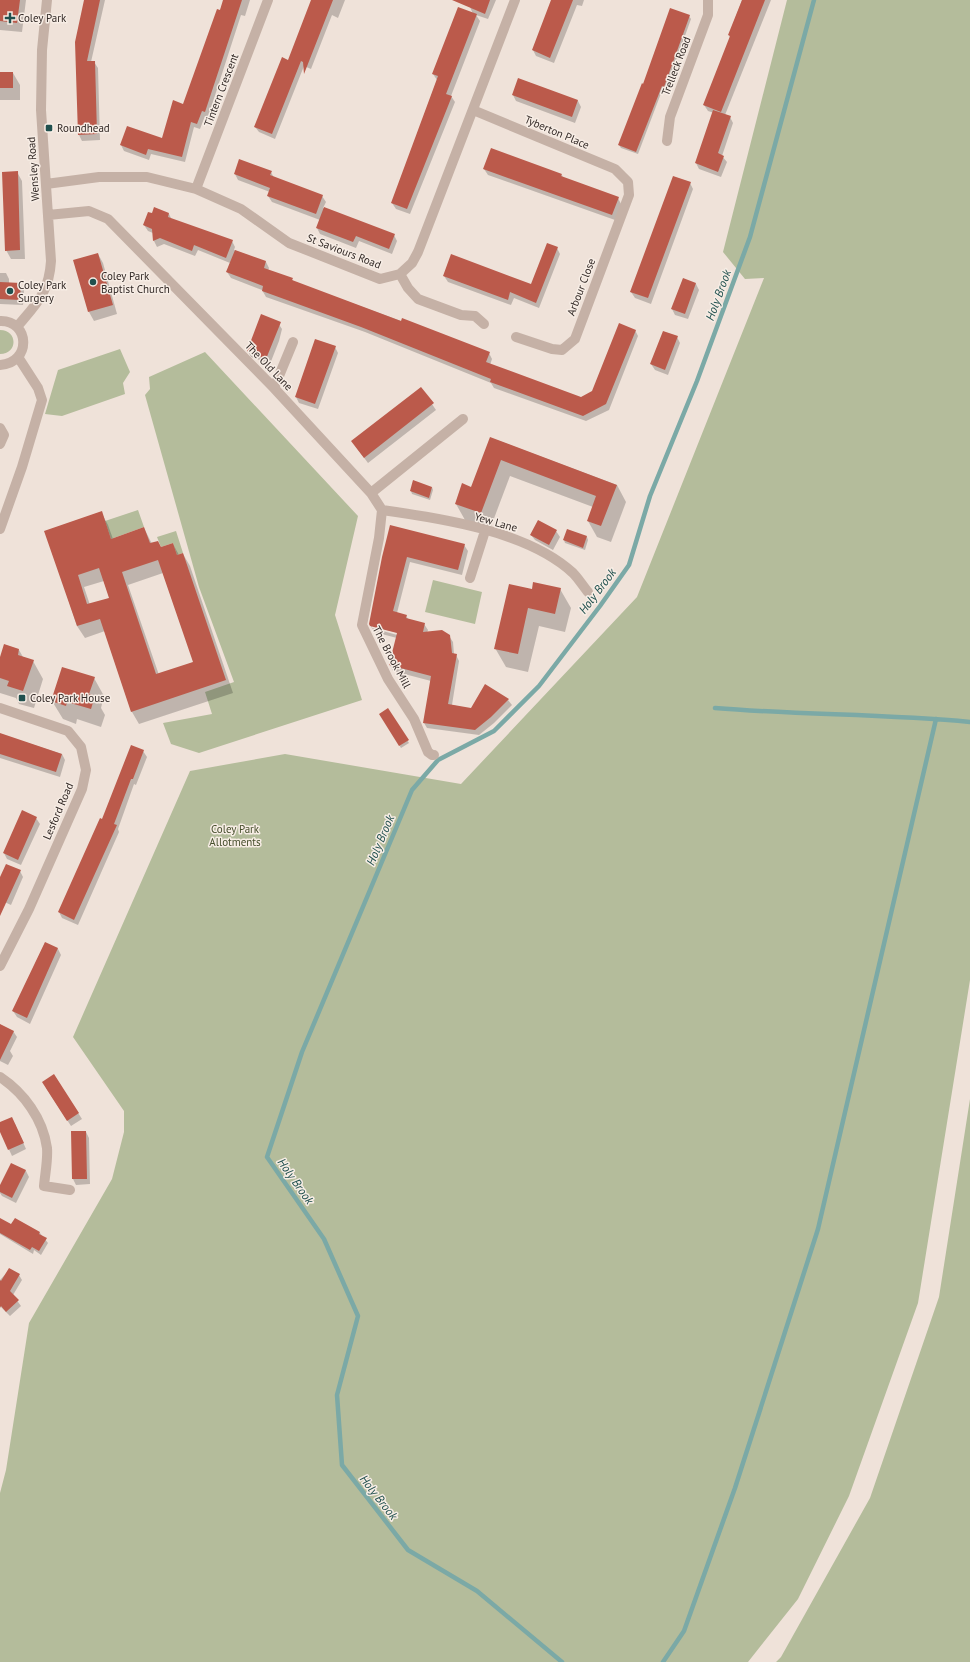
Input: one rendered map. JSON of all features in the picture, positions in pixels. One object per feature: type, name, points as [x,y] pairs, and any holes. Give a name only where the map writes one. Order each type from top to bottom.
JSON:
[{"type":"street","name":"Wensley Road","points":[[17,327],[45,292],[50,276],[51,261],[41,110],[42,50],[47,0]]},
{"type":"street","name":"Tintern Crescent","points":[[196,189],[268,0]]},
{"type":"street","points":[[484,324],[475,316],[461,315],[418,299],[408,288],[400,274],[412,263],[418,252],[515,0]]},
{"type":"street","name":"Trelleck Road","points":[[667,140],[670,117],[708,15],[708,0]]},
{"type":"street","name":"Tyberton Place","points":[[473,110],[615,169],[628,182]]},
{"type":"street","name":"St Saviours Road","points":[[46,184],[99,177],[147,177],[196,189],[241,209],[289,243],[380,278],[400,274]]},
{"type":"street","name":"Arbour Close","points":[[516,337],[552,350],[562,350],[575,338],[629,195],[628,182]]},
{"type":"street","name":"The Old Lane","points":[[48,215],[89,211],[108,218],[274,388],[371,493]]},
{"type":"street","points":[[0,321],[8,322],[17,327],[21,332],[23,345],[18,357],[7,364],[0,365]]},
{"type":"street","points":[[274,388],[293,342]]},
{"type":"street","points":[[0,529],[22,467],[42,400],[38,388],[18,357]]},
{"type":"street","points":[[382,510],[371,493],[462,419]]},
{"type":"street","points":[[0,428],[4,435],[0,444]]},
{"type":"street","name":"Yew Lane","points":[[382,510],[440,518],[512,538],[557,561],[573,573],[588,592]]},
{"type":"street","name":"The Brook Mill","points":[[382,510],[362,625],[388,679],[414,719],[428,752],[434,755]]},
{"type":"street","points":[[470,578],[485,530]]},
{"type":"street","name":"Lesford Road","points":[[0,708],[68,731],[81,747],[86,770],[82,789],[29,908],[0,966]]},
{"type":"street","points":[[0,1077],[23,1096],[41,1127],[47,1149],[44,1186],[70,1190]]},
{"type":"green space","name":"Coley Park Allotments","points":[[787,0],[970,0],[970,980],[918,1303],[849,1496],[798,1599],[748,1662],[0,1662],[0,1493],[6,1470],[29,1323],[112,1179],[124,1132],[124,1111],[73,1037],[190,771],[285,754],[461,784],[637,597],[764,278],[745,279],[723,252]]},
{"type":"green space","points":[[0,330],[6,331],[10,334],[14,342],[10,350],[6,353],[0,354]]},
{"type":"green space","points":[[120,349],[130,372],[123,383],[125,394],[62,416],[45,414],[58,370]]},
{"type":"green space","points":[[205,352],[358,516],[335,615],[362,700],[199,753],[171,744],[163,723],[212,714],[205,692],[234,682],[199,587],[145,395],[150,389],[149,377]]},
{"type":"green space","points":[[138,510],[144,527],[111,539],[105,521]]},
{"type":"green space","points":[[176,531],[183,553],[177,555],[173,543],[161,547],[157,537]]},
{"type":"green space","points":[[433,580],[482,592],[475,624],[425,612]]},
{"type":"green space","points":[[970,1099],[970,1662],[776,1662],[781,1657],[870,1498],[939,1297]]},
{"type":"building","points":[[0,0],[20,0],[17,23],[0,21]]},
{"type":"building","points":[[84,0],[100,0],[87,61],[95,61],[97,134],[78,135],[75,42]]},
{"type":"building","points":[[223,0],[242,0],[205,112],[202,111],[197,124],[191,122],[182,157],[148,149],[146,155],[120,145],[127,126],[162,138],[173,100],[183,104],[217,9],[220,10]]},
{"type":"building","points":[[311,0],[333,0],[304,74],[303,62],[301,61],[272,134],[254,127],[282,57],[288,60]]},
{"type":"building","points":[[452,0],[490,0],[485,14]]},
{"type":"building","points":[[551,0],[573,0],[550,58],[532,50]]},
{"type":"building","points":[[742,0],[765,0],[721,112],[703,105],[730,36],[728,35]]},
{"type":"building","points":[[458,7],[477,14],[446,94],[452,96],[407,209],[391,203],[438,76],[432,74]]},
{"type":"building","points":[[670,8],[690,15],[664,87],[662,86],[636,152],[618,145],[642,83],[643,84]]},
{"type":"building","points":[[0,72],[13,72],[13,88],[0,88]]},
{"type":"building","points":[[518,78],[578,100],[572,117],[512,95]]},
{"type":"building","points":[[713,110],[731,116],[718,153],[724,156],[718,172],[695,163]]},
{"type":"building","points":[[491,148],[619,197],[612,215],[483,169]]},
{"type":"building","points":[[239,159],[272,171],[270,175],[323,195],[316,214],[267,196],[270,188],[234,174]]},
{"type":"building","points":[[18,171],[20,250],[5,251],[2,172]]},
{"type":"building","points":[[673,176],[691,182],[648,298],[630,292]]},
{"type":"building","points":[[154,207],[169,213],[168,217],[233,240],[226,258],[194,245],[192,251],[160,238],[153,241],[152,229],[143,225],[148,212],[152,213]]},
{"type":"building","points":[[324,207],[395,234],[389,249],[356,236],[353,242],[316,228]]},
{"type":"building","points":[[547,243],[558,247],[536,303],[510,292],[508,300],[443,276],[451,254],[531,284]]},
{"type":"building","points":[[235,250],[266,261],[264,268],[293,278],[292,280],[401,321],[402,318],[490,352],[486,362],[581,397],[592,391],[619,323],[636,330],[606,404],[583,416],[490,382],[491,379],[361,327],[262,291],[263,286],[226,272]]},
{"type":"building","name":"Coley Park Baptist Church","points":[[98,253],[113,305],[88,312],[73,260]]},
{"type":"building","points":[[683,278],[696,283],[685,314],[671,309]]},
{"type":"building","name":"Coley Park Surgery","points":[[0,282],[21,283],[20,300],[0,299]]},
{"type":"building","points":[[261,314],[281,322],[266,359],[247,351]]},
{"type":"building","points":[[663,331],[678,336],[665,370],[650,364]]},
{"type":"building","points":[[315,339],[336,346],[315,404],[295,397]]},
{"type":"building","points":[[421,387],[434,403],[364,458],[351,441]]},
{"type":"building","points":[[490,437],[617,485],[601,526],[587,521],[596,496],[501,460],[481,513],[455,504],[462,483],[471,487]]},
{"type":"building","points":[[413,480],[432,487],[429,498],[410,491]]},
{"type":"building","points":[[102,511],[111,539],[144,527],[150,543],[158,541],[161,547],[173,543],[177,555],[183,553],[226,680],[131,712],[100,619],[77,626],[44,531]],"holes":[[[158,560],[193,662],[156,674],[122,572]],[[99,568],[109,598],[87,604],[78,575]]]},
{"type":"building","points":[[538,520],[557,530],[549,545],[530,535]]},
{"type":"building","points":[[390,525],[465,544],[458,570],[407,557],[393,611],[407,615],[406,618],[425,623],[423,632],[442,630],[450,635],[452,653],[457,654],[448,704],[471,708],[485,684],[509,699],[475,730],[423,723],[431,676],[389,665],[397,633],[370,626],[369,624]]},
{"type":"building","points":[[567,529],[587,536],[583,548],[563,540]]},
{"type":"building","points":[[533,582],[561,588],[555,614],[528,608],[518,654],[494,649],[509,584],[532,589]]},
{"type":"building","points":[[4,644],[19,649],[18,655],[34,660],[23,691],[7,686],[9,681],[0,678],[0,657]]},
{"type":"building","points":[[62,667],[95,677],[89,694],[95,696],[91,709],[67,702],[66,706],[51,701]]},
{"type":"building","points":[[388,708],[409,740],[399,746],[379,714]]},
{"type":"building","points":[[0,733],[62,754],[56,772],[0,754]]},
{"type":"building","points":[[131,745],[144,750],[114,824],[117,825],[74,920],[58,912],[100,818],[102,819]]},
{"type":"building","points":[[22,810],[37,817],[18,860],[3,853]]},
{"type":"building","points":[[6,864],[21,870],[0,916],[0,877]]},
{"type":"building","points":[[45,942],[58,948],[27,1018],[12,1011]]},
{"type":"building","points":[[0,1024],[14,1031],[0,1060]]},
{"type":"building","points":[[54,1074],[79,1113],[67,1121],[42,1082]]},
{"type":"building","points":[[12,1117],[24,1143],[8,1150],[0,1132],[0,1122]]},
{"type":"building","points":[[71,1131],[86,1131],[87,1179],[72,1179]]},
{"type":"building","points":[[11,1163],[26,1170],[12,1198],[0,1192],[0,1185]]},
{"type":"building","points":[[0,1218],[11,1224],[15,1218],[40,1232],[39,1234],[47,1238],[39,1251],[32,1247],[30,1250],[0,1233]]},
{"type":"building","points":[[9,1268],[20,1274],[10,1291],[19,1300],[6,1312],[1,1306],[0,1308],[0,1280],[1,1281]]},
{"type":"waterway","name":"Holy Brook","points":[[562,1662],[477,1591],[408,1550],[342,1465],[337,1395],[358,1316],[324,1239],[267,1157],[302,1052],[412,790],[438,760],[494,731],[539,686],[600,606],[629,565],[650,496],[697,381],[750,237],[814,0]]},
{"type":"waterway","points":[[715,708],[906,717],[970,722]]},
{"type":"waterway","points":[[663,1662],[684,1631],[735,1488],[818,1229],[936,719]]},
{"type":"place","name":"Coley Park","points":[[10,18]]},
{"type":"place","name":"Roundhead","points":[[49,128]]},
{"type":"place","name":"Coley Park Baptist Church","points":[[93,282]]},
{"type":"place","name":"Coley Park Surgery","points":[[10,291]]},
{"type":"place","name":"Coley Park House","points":[[22,698]]}]
